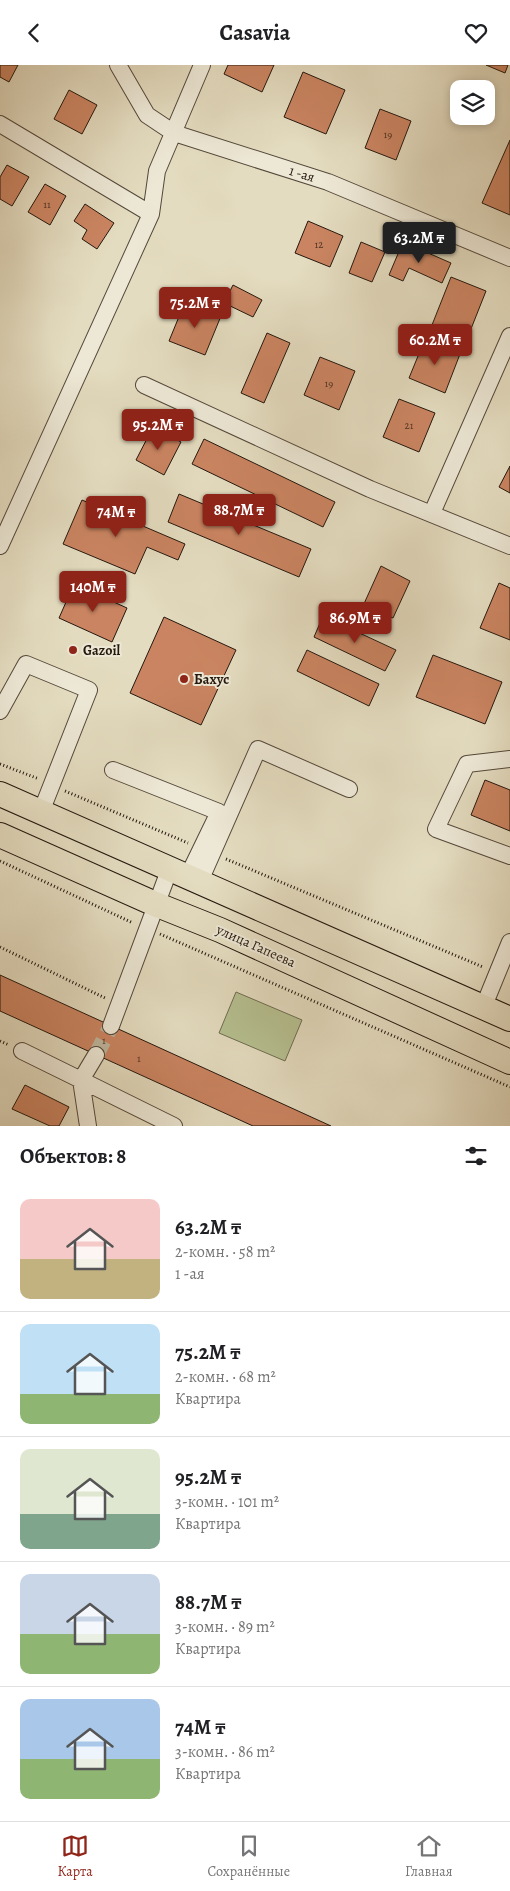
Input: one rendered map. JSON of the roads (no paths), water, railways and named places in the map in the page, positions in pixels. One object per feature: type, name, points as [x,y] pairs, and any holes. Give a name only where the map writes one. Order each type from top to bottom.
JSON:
[{"type":"highway","points":[[0,794],[510,1019]]},
{"type":"highway","name":"улица Гапеева","points":[[0,835],[155,904],[220,930],[510,1062]]},
{"type":"street","name":"1 -ая","points":[[118,65],[147,115],[174,133],[328,182],[510,259]]},
{"type":"street","points":[[0,546],[151,214],[157,171],[202,65]]},
{"type":"street","points":[[0,124],[151,214]]},
{"type":"street","points":[[432,513],[510,336]]},
{"type":"street","points":[[144,385],[370,489],[510,546]]},
{"type":"street","points":[[0,711],[26,663],[89,690],[41,811]]},
{"type":"street","points":[[111,1026],[155,904],[186,875],[258,749],[350,789]]},
{"type":"street","points":[[510,759],[467,764],[436,829],[510,856]]},
{"type":"street","points":[[113,770],[219,812],[186,875]]},
{"type":"street","points":[[483,1008],[510,942]]},
{"type":"street","points":[[22,1051],[174,1126]]},
{"type":"street","points":[[88,1126],[81,1080],[96,1055]]},
{"type":"tunnel","points":[[96,1055],[111,1026]]},
{"type":"place","name":"Gazoil","points":[[73,650]]},
{"type":"place","name":"Бахус","points":[[184,679]]}]
